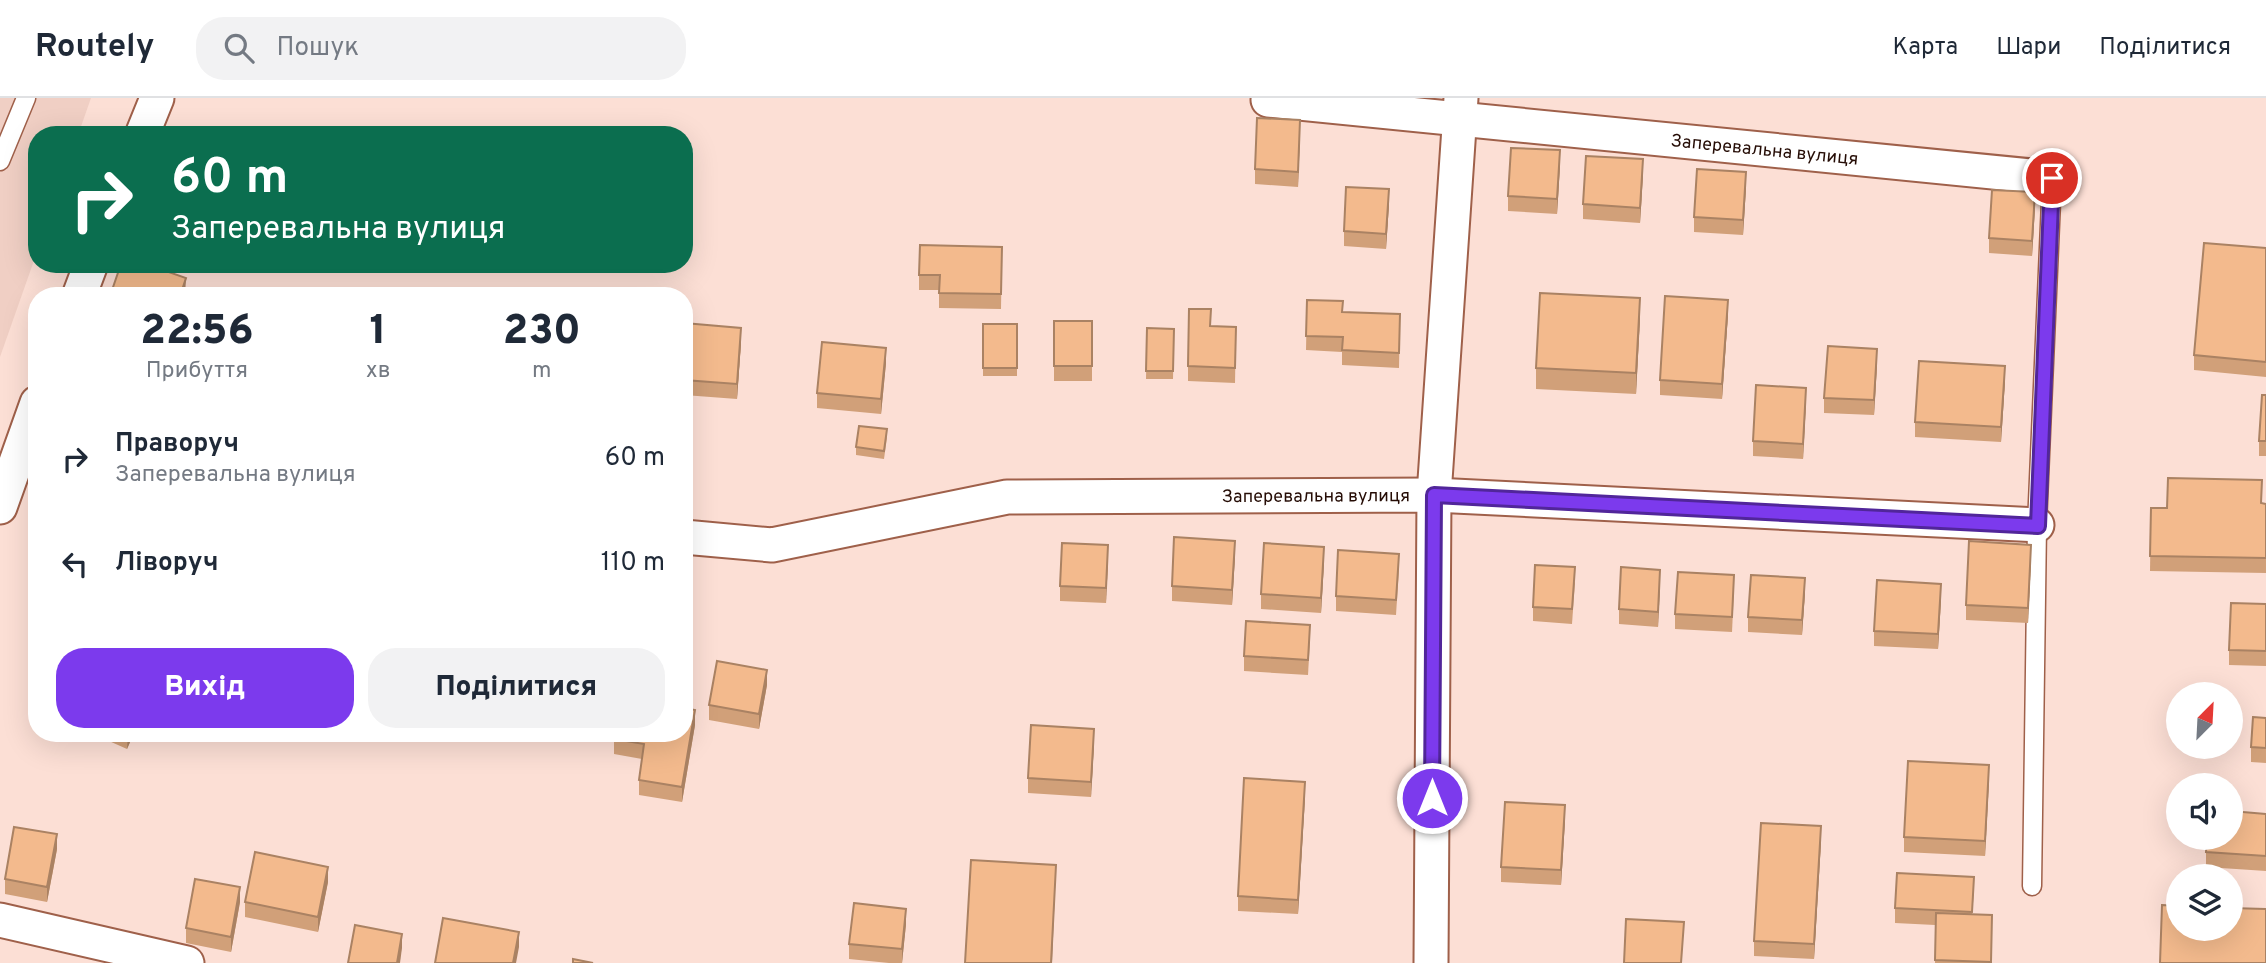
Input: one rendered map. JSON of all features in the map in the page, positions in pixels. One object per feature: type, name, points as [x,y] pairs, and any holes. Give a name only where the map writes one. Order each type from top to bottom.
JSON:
[{"type":"street","points":[[146,126],[157,98]]},
{"type":"street","name":"Заперевальна вулиця","points":[[1268,100],[1460,108],[2052,178]]},
{"type":"street","points":[[1431,963],[1434,495],[1460,108]]},
{"type":"street","points":[[0,507],[28,444]]},
{"type":"street","name":"Заперевальна вулиця","points":[[693,538],[772,545],[1007,497],[1434,495],[2038,526]]},
{"type":"street","points":[[0,920],[187,963]]},
{"type":"lane","points":[[0,161],[26,98]]},
{"type":"lane","points":[[2032,886],[2038,526],[2052,178]]},
{"type":"shaded area","points":[[0,98],[91,98],[81,126],[28,126],[30,273],[0,357]]},
{"type":"building","points":[[1257,118],[1300,120],[1298,172],[1255,169]]},
{"type":"building","points":[[1511,148],[1560,150],[1557,199],[1508,196]]},
{"type":"building","points":[[1586,156],[1643,159],[1640,208],[1583,204]]},
{"type":"building","points":[[1697,169],[1746,172],[1743,220],[1694,217]]},
{"type":"building","points":[[1346,187],[1389,189],[1386,234],[1344,231]]},
{"type":"building","points":[[1992,190],[2035,192],[2032,241],[1989,238]]},
{"type":"building","points":[[2204,243],[2266,248],[2266,362],[2194,355]]},
{"type":"building","points":[[920,245],[1002,247],[1001,294],[939,293],[940,275],[919,275]]},
{"type":"building","points":[[118,273],[172,273],[186,278],[183,287],[113,287]]},
{"type":"building","points":[[1540,293],[1640,298],[1636,373],[1536,368]]},
{"type":"building","points":[[1665,296],[1728,300],[1722,384],[1660,380]]},
{"type":"building","points":[[1307,300],[1343,301],[1342,312],[1400,314],[1399,353],[1342,350],[1343,337],[1306,336]]},
{"type":"building","points":[[1189,309],[1211,309],[1210,326],[1236,327],[1235,368],[1188,366]]},
{"type":"building","points":[[1054,321],[1092,321],[1092,366],[1054,366]]},
{"type":"building","points":[[693,324],[741,328],[737,384],[693,381]]},
{"type":"building","points":[[983,324],[1017,324],[1017,368],[983,368]]},
{"type":"building","points":[[1147,328],[1174,329],[1173,371],[1146,371]]},
{"type":"building","points":[[822,342],[886,348],[881,399],[817,393]]},
{"type":"building","points":[[1828,346],[1877,349],[1874,400],[1824,398]]},
{"type":"building","points":[[1919,361],[2005,366],[2001,427],[1915,422]]},
{"type":"building","points":[[1756,385],[1806,388],[1803,444],[1753,441]]},
{"type":"building","points":[[2262,395],[2266,395],[2266,441],[2259,441]]},
{"type":"building","points":[[859,426],[887,429],[884,451],[856,447]]},
{"type":"building","points":[[2168,478],[2262,480],[2261,503],[2266,504],[2266,558],[2150,556],[2151,508],[2167,508]]},
{"type":"building","points":[[1174,537],[1235,541],[1232,590],[1172,586]]},
{"type":"building","points":[[1969,541],[2031,545],[2028,608],[1966,605]]},
{"type":"building","points":[[1062,543],[1108,545],[1106,588],[1060,586]]},
{"type":"building","points":[[1264,543],[1324,547],[1321,598],[1261,594]]},
{"type":"building","points":[[1338,550],[1399,554],[1396,600],[1336,596]]},
{"type":"building","points":[[1535,565],[1575,567],[1572,609],[1533,607]]},
{"type":"building","points":[[1621,567],[1660,570],[1658,612],[1619,609]]},
{"type":"building","points":[[1678,572],[1734,575],[1732,617],[1675,614]]},
{"type":"building","points":[[1751,575],[1805,578],[1802,620],[1748,617]]},
{"type":"building","points":[[1877,580],[1941,584],[1938,634],[1874,631]]},
{"type":"building","points":[[2231,603],[2266,604],[2266,651],[2229,650]]},
{"type":"building","points":[[1246,621],[1310,625],[1308,660],[1244,656]]},
{"type":"building","points":[[717,661],[767,670],[759,714],[709,705]]},
{"type":"building","points":[[2253,717],[2266,718],[2266,748],[2251,747]]},
{"type":"building","points":[[1031,725],[1094,729],[1091,782],[1028,778]]},
{"type":"building","points":[[632,742],[690,742],[682,787],[639,780],[644,744]]},
{"type":"building","points":[[1908,761],[1989,765],[1985,841],[1904,837]]},
{"type":"building","points":[[1244,778],[1305,782],[1298,900],[1238,896]]},
{"type":"building","points":[[1505,802],[1565,805],[1561,870],[1501,867]]},
{"type":"building","points":[[2243,812],[2266,814],[2266,856],[2206,852],[2243,850]]},
{"type":"building","points":[[1761,823],[1821,826],[1814,944],[1754,941]]},
{"type":"building","points":[[14,827],[57,834],[47,887],[5,879]]},
{"type":"building","points":[[255,852],[328,867],[318,917],[245,902]]},
{"type":"building","points":[[971,860],[1056,865],[1051,963],[965,963]]},
{"type":"building","points":[[1897,873],[1974,877],[1972,912],[1895,908]]},
{"type":"building","points":[[195,879],[240,887],[231,937],[186,928]]},
{"type":"building","points":[[854,903],[906,909],[902,949],[849,944]]},
{"type":"building","points":[[2162,905],[2166,905],[2166,941],[2243,941],[2243,908],[2266,909],[2266,963],[2160,963]]},
{"type":"building","points":[[1936,913],[1992,915],[1991,962],[1935,960]]},
{"type":"building","points":[[443,918],[519,932],[513,963],[435,963]]},
{"type":"building","points":[[1626,919],[1684,922],[1681,963],[1624,963]]},
{"type":"building","points":[[355,925],[402,934],[397,963],[348,963]]},
{"type":"building","points":[[573,959],[593,963],[573,963]]},
{"type":"route","points":[[1432,798],[1434,495],[2038,526],[2052,178]]}]
